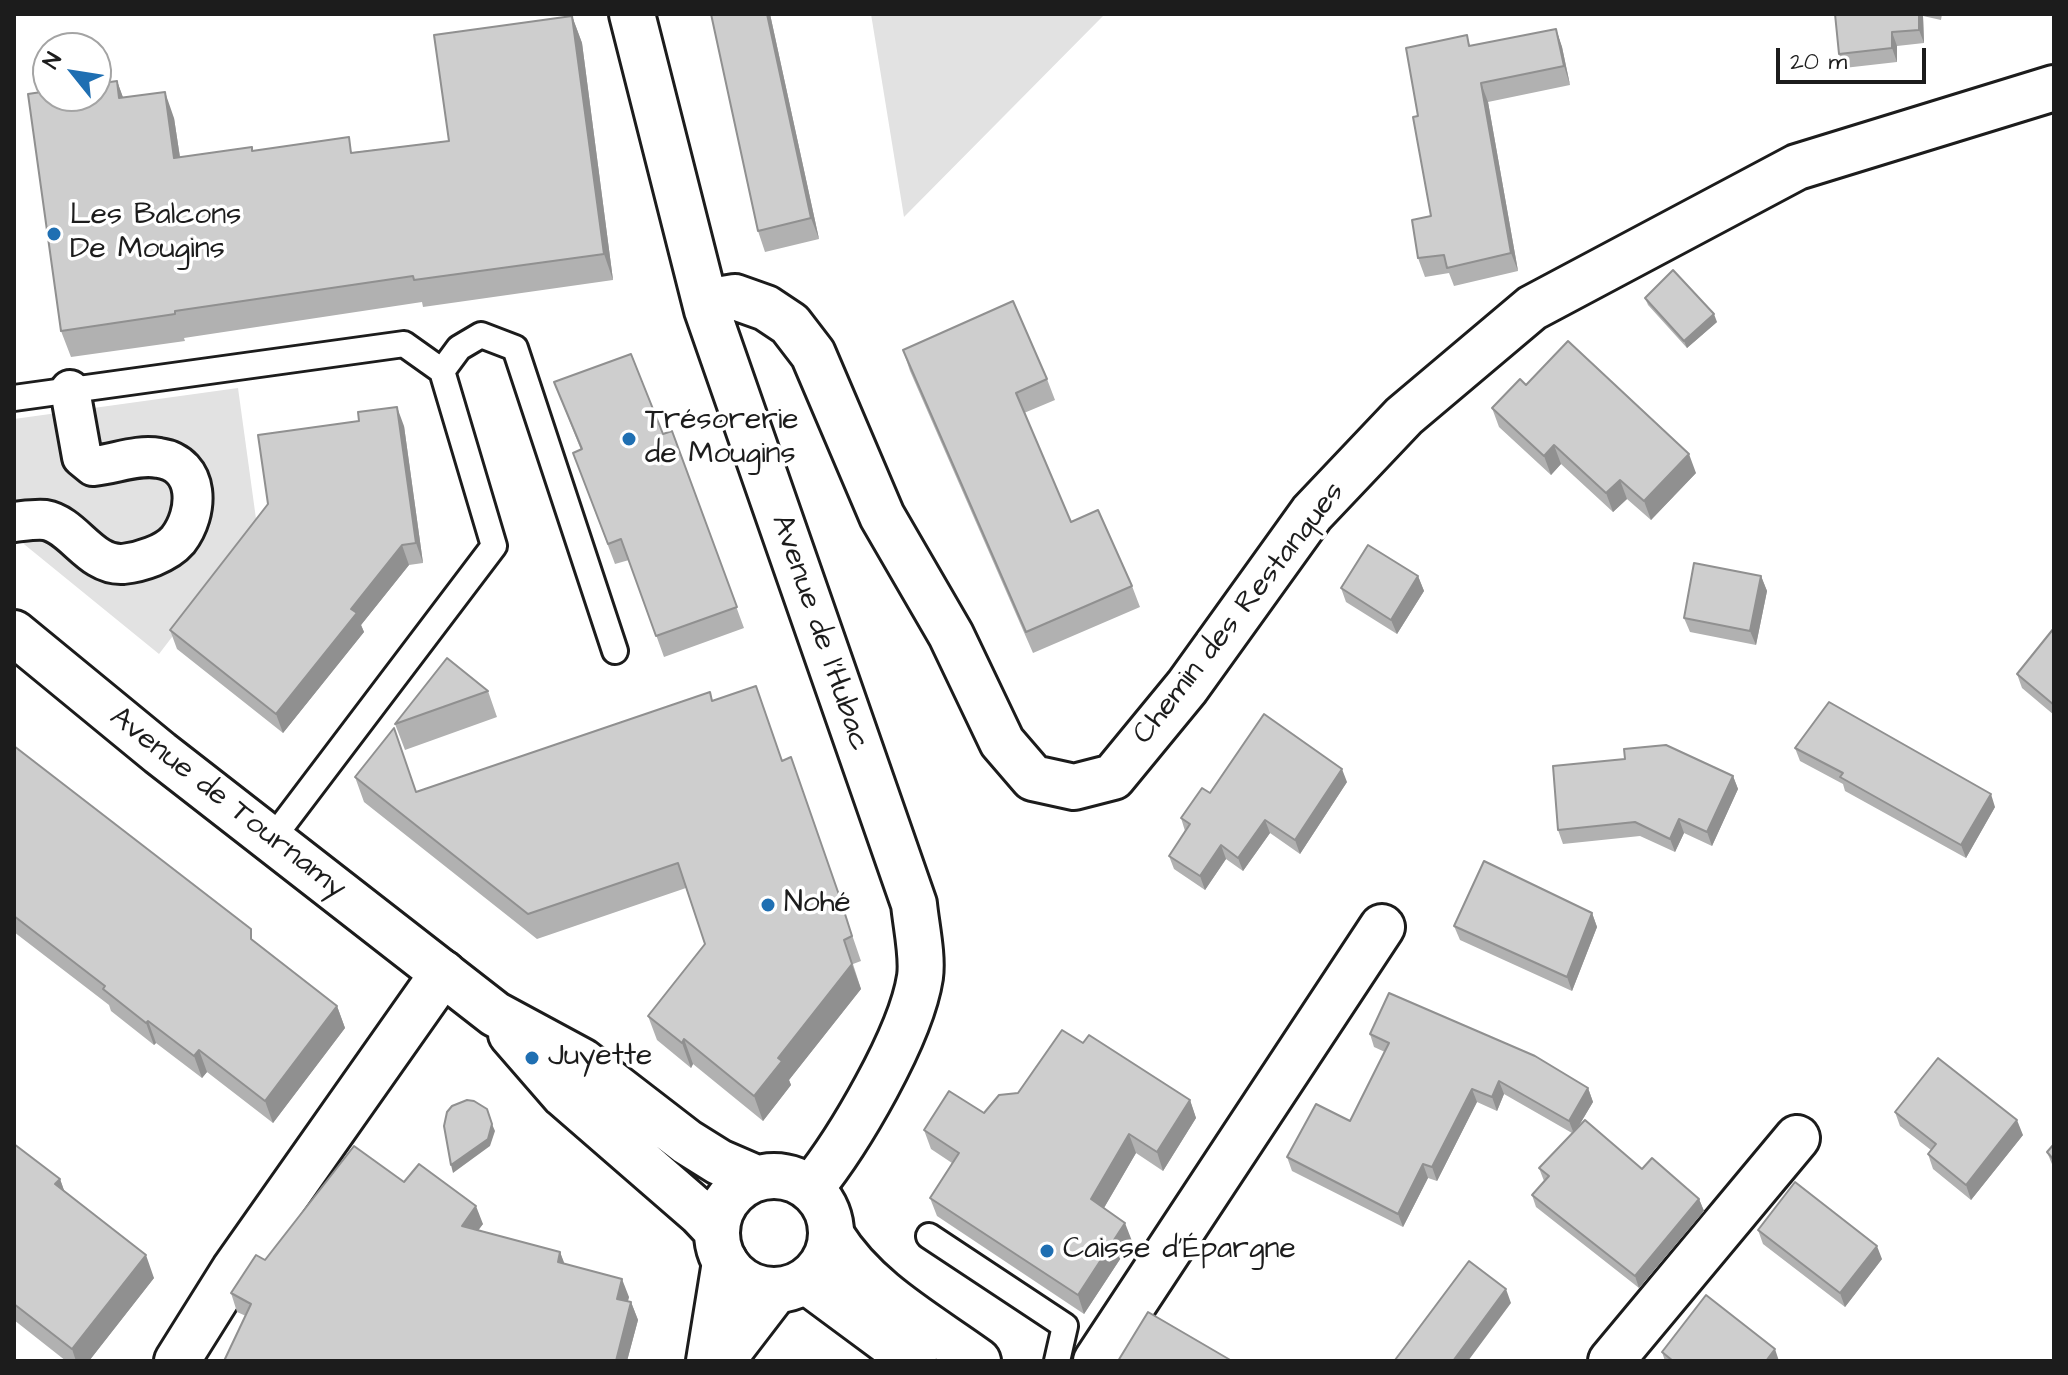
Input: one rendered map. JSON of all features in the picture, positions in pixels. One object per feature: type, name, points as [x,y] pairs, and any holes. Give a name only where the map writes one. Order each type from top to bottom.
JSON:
[{"type":"street","name":"Avenue de l'Hubac","points":[[632,14],[705,302],[914,904],[920,975],[903,1035],[850,1131],[811,1188]]},
{"type":"street","name":"Chemin des Restanques","points":[[705,302],[735,297],[766,308],[790,324],[813,354],[882,516],[951,635],[1002,742],[1033,778],[1074,787],[1113,777],[1187,687],[1312,513],[1404,416],[1532,308],[1797,167],[2054,88]]},
{"type":"street","points":[[14,522],[46,520],[106,562],[122,564],[163,552],[177,540],[189,521],[195,502],[190,480],[179,466],[162,458],[140,457],[93,466],[82,457],[70,390]]},
{"type":"street","name":"Avenue de Tournamy","points":[[14,633],[117,719],[495,1014],[582,1061],[687,1142],[719,1162],[756,1178]]},
{"type":"street","points":[[1096,1361],[1382,927]]},
{"type":"street","points":[[177,1361],[234,1270],[443,973]]},
{"type":"street","name":"Avenue de Tournamy","points":[[495,1014],[564,1095],[701,1214],[721,1246]]},
{"type":"street","points":[[1611,1361],[1797,1138]]},
{"type":"street","points":[[709,1361],[721,1246],[720,1214],[728,1198],[756,1178],[776,1175],[795,1179],[811,1188],[823,1202],[830,1218],[832,1236],[828,1253],[820,1269],[791,1286],[730,1350],[725,1361]]},
{"type":"street","points":[[832,1236],[845,1257],[880,1291],[978,1361]]},
{"type":"street","points":[[721,1246],[738,1277],[756,1287],[791,1286],[914,1361]]},
{"type":"lane","points":[[442,371],[459,348],[481,335],[515,348],[615,651]]},
{"type":"lane","points":[[14,398],[404,344],[442,371],[494,546],[272,839]]},
{"type":"lane","points":[[929,1236],[1065,1326],[1057,1361]]},
{"type":"shaded area","points":[[871,14],[1105,14],[904,217]]},
{"type":"shaded area","points":[[238,388],[257,526],[159,654],[14,536],[14,419]]},
{"type":"building","points":[[711,14],[767,14],[811,218],[758,231]]},
{"type":"building","points":[[1835,14],[1919,14],[1919,30],[1892,32],[1892,48],[1839,54]]},
{"type":"building","points":[[572,16],[604,254],[414,280],[413,276],[61,331],[28,94],[32,93],[32,112],[112,112],[112,82],[117,81],[119,98],[165,92],[174,158],[349,137],[351,153],[449,141],[434,35]]},
{"type":"building","points":[[1556,29],[1564,66],[1481,83],[1511,253],[1447,268],[1444,255],[1418,258],[1412,220],[1431,216],[1413,117],[1418,116],[1406,48],[1467,35],[1469,46]]},
{"type":"building","points":[[1673,270],[1714,314],[1684,341],[1645,298]]},
{"type":"building","points":[[1013,301],[1047,379],[1016,393],[1071,522],[1098,510],[1132,586],[1026,632],[903,350]]},
{"type":"building","points":[[1568,341],[1689,454],[1644,501],[1620,480],[1606,493],[1554,445],[1544,456],[1492,408],[1520,379],[1526,385]]},
{"type":"building","points":[[631,354],[663,434],[672,431],[737,607],[656,636],[621,539],[608,544],[573,453],[582,449],[554,382]]},
{"type":"building","points":[[397,407],[416,543],[402,545],[351,609],[357,613],[276,714],[170,630],[268,504],[258,435],[359,421],[358,412]]},
{"type":"building","points":[[1368,545],[1418,576],[1391,620],[1341,588]]},
{"type":"building","points":[[1694,563],[1761,576],[1750,631],[1684,618]]},
{"type":"building","points":[[2054,628],[2054,705],[2017,674]]},
{"type":"building","points":[[447,658],[488,691],[395,724]]},
{"type":"building","name":"Nohé","points":[[756,686],[782,761],[791,757],[838,892],[852,936],[844,940],[852,964],[778,1058],[782,1061],[754,1096],[684,1039],[682,1043],[648,1016],[705,944],[678,863],[528,914],[355,777],[394,728],[416,792],[710,692],[712,701]]},
{"type":"building","points":[[1829,702],[1991,794],[1961,845],[1840,777],[1843,773],[1795,748]]},
{"type":"building","points":[[1264,714],[1342,769],[1295,840],[1265,820],[1238,858],[1221,845],[1200,876],[1169,856],[1190,824],[1181,818],[1202,788],[1210,793]]},
{"type":"building","points":[[1666,745],[1733,776],[1707,832],[1679,819],[1670,839],[1635,822],[1558,830],[1553,766],[1625,759],[1624,749]]},
{"type":"building","points":[[14,746],[251,929],[251,939],[337,1006],[265,1101],[199,1050],[194,1056],[148,1021],[146,1023],[103,989],[105,986],[14,916]]},
{"type":"building","points":[[1484,861],[1592,913],[1567,977],[1454,926]]},
{"type":"building","points":[[1389,993],[1535,1056],[1588,1088],[1569,1121],[1499,1081],[1492,1097],[1472,1089],[1432,1167],[1423,1164],[1398,1214],[1287,1157],[1316,1104],[1350,1121],[1389,1043],[1370,1034]]},
{"type":"building","points":[[1062,1030],[1083,1043],[1089,1035],[1190,1100],[1157,1152],[1129,1134],[1091,1199],[1125,1223],[1078,1295],[930,1198],[959,1153],[924,1130],[949,1091],[984,1113],[999,1095],[1018,1093]]},
{"type":"building","points":[[1938,1058],[2017,1120],[1966,1185],[1928,1154],[1936,1144],[1895,1112]]},
{"type":"building","points":[[467,1100],[487,1109],[492,1124],[488,1139],[451,1165],[444,1126],[447,1112],[452,1106]]},
{"type":"building","points":[[1585,1120],[1642,1169],[1652,1158],[1699,1199],[1635,1276],[1532,1195],[1549,1176],[1539,1168]]},
{"type":"building","points":[[14,1144],[60,1179],[55,1184],[146,1255],[72,1349],[14,1304]]},
{"type":"building","points":[[2054,1144],[2054,1160],[2047,1152]]},
{"type":"building","points":[[354,1146],[404,1182],[419,1164],[476,1206],[462,1226],[560,1252],[558,1262],[622,1279],[617,1299],[631,1302],[616,1361],[224,1361],[251,1304],[231,1293],[256,1255],[265,1260]]},
{"type":"building","points":[[1795,1182],[1877,1246],[1840,1293],[1758,1230]]},
{"type":"building","points":[[1469,1261],[1506,1289],[1453,1361],[1396,1361],[1395,1360]]},
{"type":"building","points":[[1706,1295],[1775,1349],[1766,1361],[1673,1361],[1662,1352]]},
{"type":"building","points":[[1148,1312],[1232,1361],[1118,1361]]},
{"type":"place","name":"Les Balcons De Mougins","points":[[54,234]]},
{"type":"place","name":"Trésorerie de Mougins","points":[[629,439]]},
{"type":"place","name":"Nohé","points":[[768,905]]},
{"type":"place","name":"Juyette","points":[[532,1058]]},
{"type":"place","name":"Caisse d'Épargne","points":[[1047,1251]]}]
